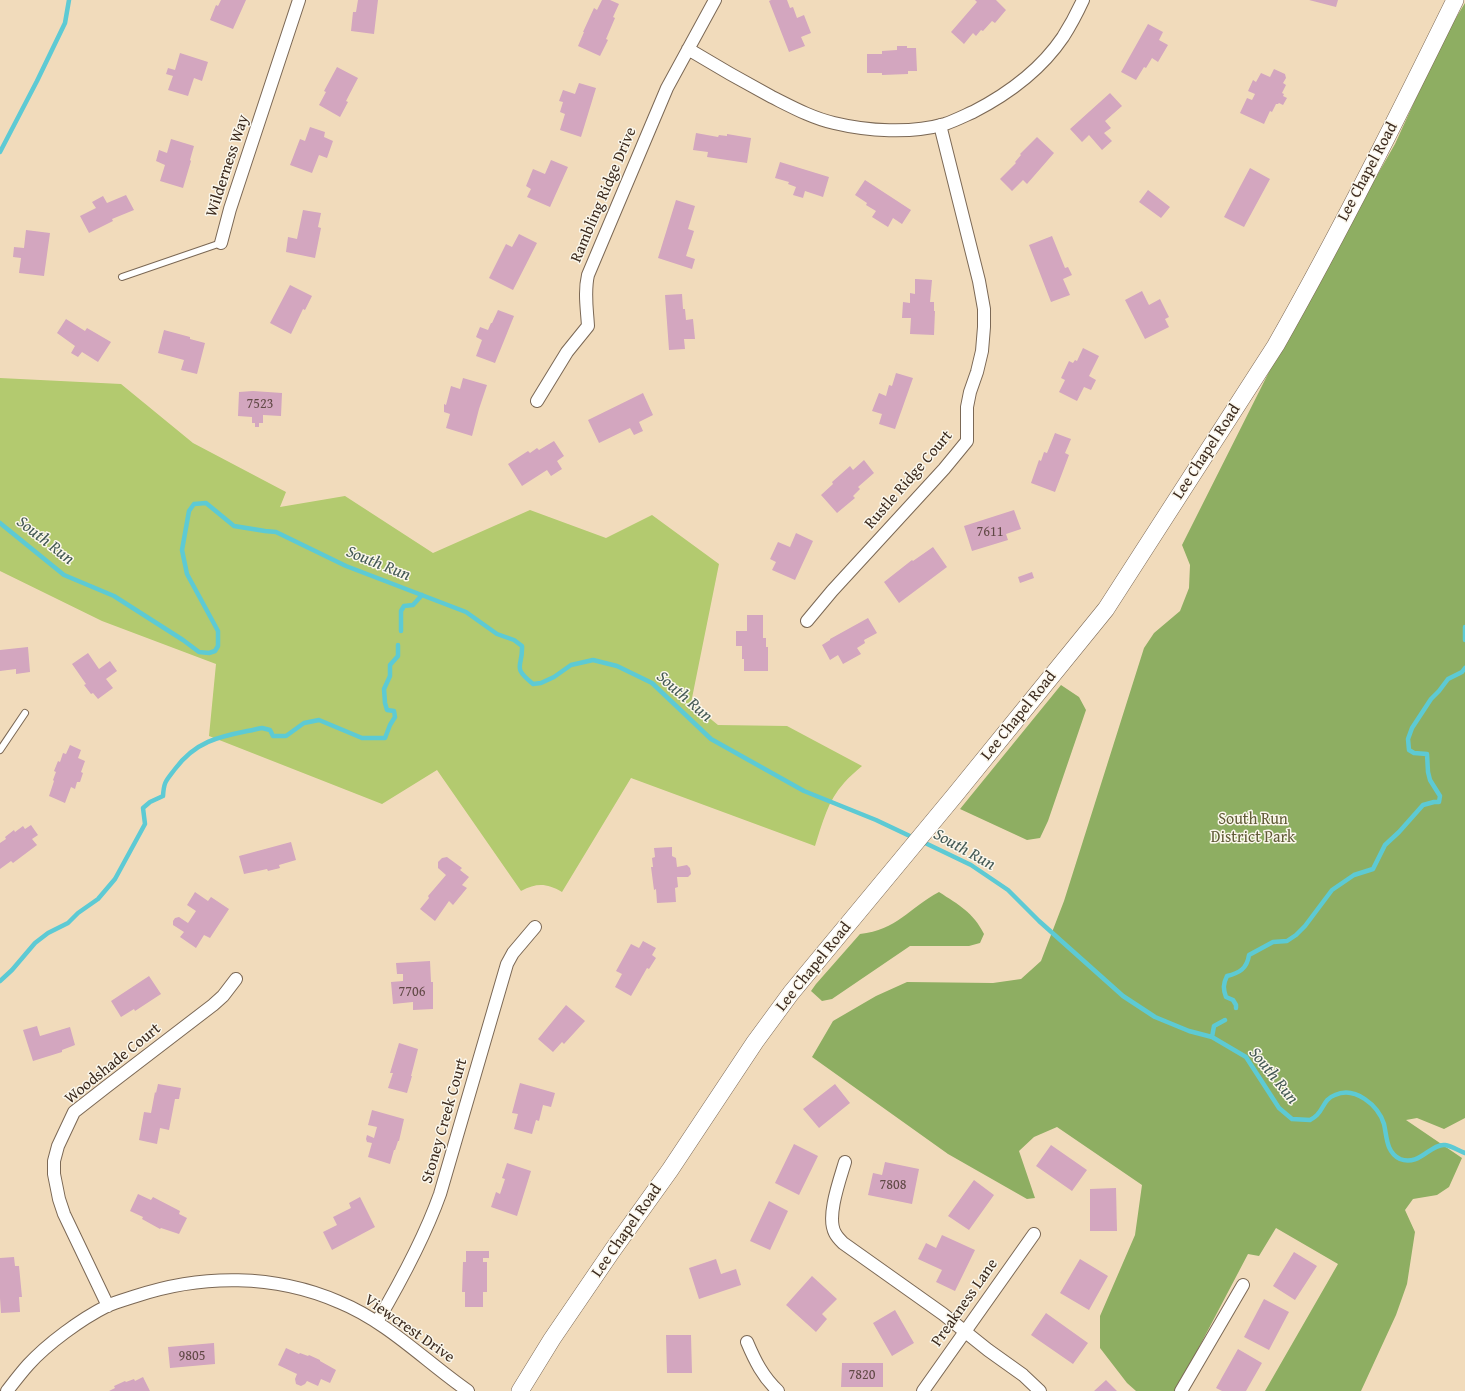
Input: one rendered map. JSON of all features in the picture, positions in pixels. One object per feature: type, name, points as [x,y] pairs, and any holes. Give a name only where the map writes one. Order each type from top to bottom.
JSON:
[{"type":"main road","name":"Lee Chapel Road","points":[[520,1391],[552,1339],[670,1170],[755,1042],[791,993],[1106,608],[1276,345],[1367,175],[1455,0]]},
{"type":"street","name":"Wilderness Way","points":[[221,243],[230,209],[299,0]]},
{"type":"street","name":"Rambling Ridge Drive","points":[[537,402],[567,352],[588,326],[585,285],[588,275],[667,88],[715,0]]},
{"type":"street","points":[[688,49],[746,83],[803,113],[833,123],[867,129],[917,129],[940,125],[961,118],[990,103],[1025,79],[1053,50],[1063,36],[1083,0]]},
{"type":"street","name":"Rustle Ridge Court","points":[[807,621],[832,591],[944,469],[967,441],[967,407],[982,351],[984,309],[979,281],[940,125]]},
{"type":"street","name":"Stoney Creek Court","points":[[377,1322],[405,1273],[432,1218],[507,964],[513,953],[535,927]]},
{"type":"street","name":"Woodshade Court","points":[[108,1306],[64,1214],[59,1199],[54,1174],[54,1161],[58,1146],[74,1112],[213,1005],[223,996],[236,979]]},
{"type":"street","points":[[845,1162],[837,1189],[833,1212],[834,1232],[843,1244],[943,1314],[988,1350],[1023,1375],[1040,1391]]},
{"type":"street","name":"Preakness Lane","points":[[923,1391],[1034,1234]]},
{"type":"street","name":"Viewcrest Drive","points":[[7,1391],[29,1364],[46,1348],[76,1325],[108,1306],[151,1291],[176,1285],[213,1280],[244,1280],[278,1284],[311,1292],[340,1302],[377,1322],[468,1391]]},
{"type":"street","points":[[1181,1391],[1243,1285]]},
{"type":"street","points":[[747,1342],[758,1367],[768,1382],[778,1391]]},
{"type":"lane","name":"Wilderness Way","points":[[122,277],[221,243]]},
{"type":"lane","points":[[0,750],[25,713]]},
{"type":"green space","name":"South Run District Park","points":[[1465,3],[1465,1118],[1444,1129],[1417,1118],[1406,1120],[1462,1158],[1449,1187],[1437,1195],[1413,1199],[1405,1210],[1415,1232],[1407,1284],[1396,1315],[1361,1391],[1265,1391],[1338,1264],[1276,1228],[1259,1256],[1248,1254],[1176,1391],[1136,1391],[1127,1383],[1100,1348],[1100,1316],[1135,1235],[1142,1185],[1057,1127],[1034,1137],[1019,1151],[1035,1198],[1027,1199],[948,1154],[812,1057],[833,1021],[876,996],[907,982],[993,983],[1021,979],[1041,961],[1064,901],[1144,648],[1154,633],[1180,611],[1189,588],[1190,565],[1182,545],[1277,356],[1326,265],[1395,144],[1427,74],[1454,21]]},
{"type":"green space","points":[[0,378],[121,384],[193,443],[286,492],[280,507],[345,496],[433,553],[530,510],[606,538],[652,515],[719,564],[691,703],[718,725],[787,726],[862,766],[838,790],[826,813],[815,846],[631,778],[562,892],[542,885],[537,885],[521,891],[437,770],[382,804],[209,736],[216,664],[102,621],[0,571]]},
{"type":"green space","points":[[1061,685],[1079,697],[1086,710],[1048,821],[1040,838],[1027,840],[960,809]]},
{"type":"green space","points":[[939,892],[970,914],[980,926],[984,934],[980,943],[969,946],[910,946],[832,999],[822,1001],[811,991],[860,934],[873,932],[884,928],[902,918]]},
{"type":"building","points":[[221,0],[246,0],[233,29],[210,20],[216,5],[218,6]]},
{"type":"building","points":[[358,0],[378,0],[374,34],[351,31],[353,12],[356,12]]},
{"type":"building","points":[[602,0],[610,0],[619,4],[606,39],[608,40],[600,56],[578,46],[594,8],[597,10]]},
{"type":"building","points":[[787,0],[790,8],[793,7],[797,18],[804,15],[811,33],[801,37],[805,46],[789,52],[769,1]]},
{"type":"building","points":[[975,0],[996,0],[1006,10],[995,23],[992,21],[976,36],[973,33],[964,44],[951,32],[977,2]]},
{"type":"building","points":[[1309,0],[1338,0],[1336,7]]},
{"type":"building","points":[[1148,24],[1163,32],[1159,40],[1168,45],[1158,62],[1152,58],[1136,80],[1121,72]]},
{"type":"building","points":[[897,46],[916,48],[917,71],[908,71],[908,74],[882,75],[882,73],[867,73],[867,54],[882,54],[882,51],[897,50]]},
{"type":"building","points":[[180,53],[208,62],[202,81],[194,78],[188,96],[168,90],[173,76],[166,74],[168,68],[175,70]]},
{"type":"building","points":[[337,67],[358,78],[346,101],[348,102],[340,117],[319,105],[326,92],[324,91]]},
{"type":"building","points":[[1274,69],[1285,74],[1286,78],[1283,83],[1286,85],[1282,93],[1284,94],[1283,96],[1287,98],[1283,105],[1279,103],[1276,104],[1272,112],[1270,111],[1264,124],[1240,113],[1247,98],[1252,100],[1255,94],[1248,91],[1253,80],[1256,82],[1261,73],[1270,77]]},
{"type":"building","points":[[579,83],[596,88],[581,137],[560,130],[565,114],[560,112],[563,102],[559,101],[563,90],[575,94]]},
{"type":"building","points":[[1110,93],[1122,106],[1105,121],[1111,128],[1104,133],[1112,141],[1102,150],[1089,135],[1082,142],[1070,129]]},
{"type":"building","points":[[310,127],[325,132],[324,137],[333,141],[327,158],[319,155],[312,173],[290,165],[300,139],[305,141]]},
{"type":"building","points":[[696,133],[718,137],[719,135],[727,136],[727,134],[751,138],[747,163],[707,157],[708,152],[693,150]]},
{"type":"building","points":[[1037,137],[1054,153],[1027,184],[1023,180],[1012,191],[1000,179],[1016,163],[1015,162],[1021,155],[1020,154]]},
{"type":"building","points":[[171,139],[194,146],[183,188],[160,181],[165,165],[156,161],[159,150],[167,153]]},
{"type":"building","points":[[551,160],[568,167],[550,207],[527,197],[531,189],[526,186],[533,169],[545,174]]},
{"type":"building","points":[[780,162],[829,177],[823,197],[805,191],[803,198],[793,195],[796,187],[788,184],[789,182],[775,178]]},
{"type":"building","points":[[1250,168],[1270,179],[1244,227],[1224,217]]},
{"type":"building","points":[[865,180],[911,210],[902,224],[893,218],[888,227],[872,217],[876,211],[866,205],[867,203],[855,195]]},
{"type":"building","points":[[1148,190],[1170,207],[1161,218],[1139,202]]},
{"type":"building","points":[[126,195],[134,210],[112,219],[113,221],[89,233],[80,216],[96,208],[92,202],[103,196],[107,203]]},
{"type":"building","points":[[676,200],[695,206],[688,229],[694,231],[686,256],[695,259],[692,269],[658,258]]},
{"type":"building","points":[[303,210],[321,213],[318,227],[321,228],[315,258],[286,252],[288,237],[297,239]]},
{"type":"building","points":[[26,230],[50,233],[44,276],[19,273],[21,258],[13,257],[14,247],[24,248]]},
{"type":"building","points":[[519,234],[537,243],[513,290],[489,278],[506,244],[512,247]]},
{"type":"building","points":[[1052,236],[1065,268],[1068,267],[1072,275],[1063,279],[1070,295],[1051,302],[1029,245]]},
{"type":"building","points":[[915,279],[932,280],[930,302],[934,302],[934,335],[910,334],[911,318],[902,318],[903,302],[910,303],[910,293],[915,294]]},
{"type":"building","points":[[290,285],[312,296],[305,310],[303,309],[291,334],[270,323]]},
{"type":"building","points":[[1142,291],[1149,305],[1160,299],[1169,317],[1165,319],[1169,327],[1145,339],[1125,300]]},
{"type":"building","points":[[682,294],[683,309],[685,309],[686,320],[693,319],[695,339],[684,339],[685,349],[669,350],[665,295]]},
{"type":"building","points":[[498,310],[514,316],[495,363],[476,356],[482,340],[476,337],[480,327],[488,330]]},
{"type":"building","points":[[66,319],[85,331],[87,328],[111,342],[98,362],[82,352],[78,357],[71,353],[75,346],[57,333]]},
{"type":"building","points":[[164,330],[205,343],[197,374],[181,370],[184,360],[158,353]]},
{"type":"building","points":[[1083,348],[1099,356],[1089,376],[1096,380],[1091,390],[1084,387],[1077,401],[1059,392],[1065,380],[1061,378],[1069,361],[1073,363],[1075,360],[1077,361]]},
{"type":"building","points":[[896,373],[913,378],[895,429],[879,424],[882,414],[872,411],[879,393],[886,396],[889,385],[892,386]]},
{"type":"building","points":[[463,378],[487,385],[472,436],[446,428],[450,414],[444,412],[444,404],[446,405],[451,386],[460,389]]},
{"type":"building","points":[[253,391],[282,393],[281,416],[263,415],[263,423],[259,423],[259,427],[255,427],[255,423],[252,423],[252,417],[238,416],[239,392]]},
{"type":"building","points":[[643,393],[653,415],[639,422],[643,431],[634,435],[630,428],[599,443],[588,420]]},
{"type":"building","points":[[1055,433],[1071,439],[1065,453],[1069,455],[1055,492],[1031,483],[1039,460],[1041,461],[1044,452],[1047,453]]},
{"type":"building","points":[[554,441],[564,456],[557,461],[562,469],[551,476],[547,470],[522,486],[508,464],[528,451],[530,453],[537,448],[539,450]]},
{"type":"building","points":[[864,460],[874,473],[858,487],[860,489],[853,496],[855,498],[837,513],[821,495],[833,484],[832,482],[850,466],[853,470]]},
{"type":"building","points":[[1014,510],[1021,529],[1006,534],[1008,540],[972,551],[964,526]]},
{"type":"building","points":[[796,533],[813,541],[795,580],[772,570],[776,562],[770,559],[778,542],[790,547]]},
{"type":"building","points":[[933,547],[947,567],[899,603],[884,582],[912,560],[913,561]]},
{"type":"building","points":[[1032,572],[1034,578],[1020,583],[1018,577]]},
{"type":"building","points":[[747,615],[763,615],[763,638],[766,638],[766,647],[768,647],[768,671],[744,671],[742,646],[736,646],[736,631],[747,631]]},
{"type":"building","points":[[868,618],[877,633],[864,640],[865,643],[857,648],[861,654],[843,664],[838,655],[830,660],[822,645]]},
{"type":"building","points":[[28,647],[30,672],[16,674],[16,669],[0,671],[0,650]]},
{"type":"building","points":[[88,653],[99,669],[110,661],[117,671],[106,679],[113,688],[98,699],[93,693],[91,694],[84,685],[86,684],[72,664]]},
{"type":"building","points":[[70,745],[81,750],[78,758],[85,761],[81,772],[83,773],[80,782],[77,782],[75,789],[71,787],[65,803],[49,796],[56,772],[54,771],[58,761],[60,762],[63,753],[66,754]]},
{"type":"building","points":[[31,825],[38,835],[32,839],[37,845],[13,863],[11,861],[0,869],[0,843],[14,830],[15,832],[23,826],[25,829]]},
{"type":"building","points":[[291,842],[296,860],[279,865],[280,868],[244,874],[239,856]]},
{"type":"building","points":[[672,847],[672,856],[676,858],[677,867],[687,865],[690,868],[691,874],[688,877],[677,877],[678,887],[675,888],[676,902],[657,903],[656,889],[654,890],[651,867],[653,867],[652,858],[655,857],[654,848]]},
{"type":"building","points":[[447,857],[462,868],[460,870],[469,877],[462,885],[467,888],[453,905],[449,901],[435,921],[420,909],[429,898],[428,896],[446,875],[438,868],[438,862],[442,858]]},
{"type":"building","points":[[195,892],[208,901],[211,897],[229,909],[210,938],[204,935],[196,948],[180,937],[184,932],[173,925],[175,918],[179,917],[188,923],[196,911],[187,905]]},
{"type":"building","points":[[643,941],[656,948],[652,955],[656,958],[649,969],[647,968],[631,996],[615,987],[622,974],[616,971],[631,944],[639,948]]},
{"type":"building","points":[[430,961],[431,982],[433,982],[433,1009],[413,1010],[413,1002],[393,1004],[391,982],[403,981],[403,974],[397,974],[396,963]]},
{"type":"building","points":[[149,976],[161,994],[135,1011],[134,1009],[121,1017],[111,1001]]},
{"type":"building","points":[[566,1005],[585,1021],[564,1044],[562,1042],[553,1052],[538,1039]]},
{"type":"building","points":[[37,1026],[40,1036],[70,1027],[75,1045],[62,1050],[62,1052],[33,1061],[23,1030]]},
{"type":"building","points":[[399,1043],[418,1049],[407,1093],[388,1088],[393,1073],[390,1073]]},
{"type":"building","points":[[520,1083],[555,1093],[551,1107],[543,1105],[539,1121],[536,1120],[532,1134],[514,1129],[518,1114],[512,1113]]},
{"type":"building","points":[[158,1084],[181,1088],[179,1099],[175,1099],[169,1130],[160,1128],[157,1144],[139,1140],[144,1112],[151,1113]]},
{"type":"building","points":[[835,1084],[850,1103],[819,1128],[803,1109]]},
{"type":"building","points":[[372,1110],[404,1119],[399,1141],[394,1150],[390,1164],[368,1157],[372,1143],[367,1142],[367,1135],[374,1138],[377,1127],[368,1125]]},
{"type":"building","points":[[794,1144],[818,1156],[799,1195],[775,1183]]},
{"type":"building","points":[[1051,1145],[1087,1170],[1072,1191],[1036,1166]]},
{"type":"building","points":[[885,1162],[919,1169],[912,1204],[868,1195],[873,1173],[882,1175]]},
{"type":"building","points":[[507,1163],[531,1171],[517,1216],[491,1207],[496,1192],[500,1194],[505,1179],[502,1178]]},
{"type":"building","points":[[974,1180],[994,1195],[969,1230],[948,1216]]},
{"type":"building","points":[[1116,1188],[1117,1231],[1090,1231],[1090,1189]]},
{"type":"building","points":[[138,1194],[151,1200],[153,1197],[180,1211],[179,1214],[187,1218],[179,1234],[161,1228],[160,1229],[142,1219],[143,1217],[130,1211]]},
{"type":"building","points":[[360,1197],[375,1227],[332,1250],[323,1232],[337,1225],[333,1217],[351,1208],[349,1203]]},
{"type":"building","points":[[769,1201],[788,1211],[770,1250],[750,1241]]},
{"type":"building","points":[[942,1235],[975,1250],[955,1291],[936,1282],[942,1270],[918,1259],[926,1243],[936,1248]]},
{"type":"building","points":[[466,1251],[489,1251],[489,1258],[483,1258],[483,1262],[487,1262],[487,1292],[483,1292],[483,1307],[465,1307],[465,1292],[462,1292],[463,1262],[466,1262]]},
{"type":"building","points":[[1294,1252],[1317,1266],[1295,1300],[1273,1286]]},
{"type":"building","points":[[14,1257],[15,1266],[19,1266],[22,1297],[19,1297],[20,1312],[1,1313],[0,1258]]},
{"type":"building","points":[[716,1259],[721,1274],[736,1269],[741,1285],[699,1299],[689,1268]]},
{"type":"building","points":[[1080,1259],[1108,1276],[1089,1310],[1060,1293]]},
{"type":"building","points":[[812,1276],[837,1299],[822,1314],[827,1319],[816,1332],[786,1305]]},
{"type":"building","points":[[1264,1299],[1289,1312],[1269,1350],[1244,1337]]},
{"type":"building","points":[[895,1310],[914,1343],[892,1356],[873,1323]]},
{"type":"building","points":[[1046,1313],[1088,1343],[1073,1364],[1031,1335]]},
{"type":"building","points":[[666,1335],[691,1335],[692,1373],[667,1373]]},
{"type":"building","points":[[214,1343],[215,1364],[170,1368],[168,1347]]},
{"type":"building","points":[[286,1348],[299,1354],[309,1355],[336,1370],[330,1383],[321,1379],[318,1386],[307,1381],[301,1386],[296,1384],[295,1379],[297,1374],[278,1365]]},
{"type":"building","points":[[1238,1349],[1262,1363],[1246,1391],[1222,1391],[1216,1388]]},
{"type":"building","points":[[842,1363],[883,1363],[883,1387],[841,1387]]},
{"type":"building","points":[[143,1377],[150,1391],[109,1391],[115,1388],[114,1386],[125,1381],[134,1379],[135,1381]]},
{"type":"building","points":[[1106,1380],[1117,1391],[1094,1391]]},
{"type":"waterway","points":[[0,152],[65,23],[69,0]]},
{"type":"waterway","name":"South Run","points":[[0,523],[64,575],[114,596],[183,640],[199,652],[209,653],[215,651],[218,646],[218,631],[187,574],[182,550],[189,511],[194,504],[206,503],[234,526],[276,532],[346,566],[466,612],[497,634],[514,640],[522,646],[520,670],[522,674],[533,684],[541,683],[554,677],[571,665],[593,660],[617,666],[652,683],[711,739],[804,791],[876,820],[914,838]]},
{"type":"waterway","points":[[401,631],[401,611],[404,606],[413,605],[422,595]]},
{"type":"waterway","points":[[1465,627],[1465,640]]},
{"type":"waterway","points":[[0,981],[12,970],[35,943],[48,933],[68,923],[78,913],[98,899],[115,879],[145,824],[143,808],[150,802],[163,796],[164,787],[168,779],[184,758],[194,750],[204,744],[225,736],[262,728],[270,730],[273,736],[286,736],[304,723],[319,720],[362,738],[385,738],[395,717],[394,711],[387,710],[384,689],[390,676],[390,665],[398,656],[398,645]]},
{"type":"waterway","points":[[1236,1008],[1233,1000],[1226,997],[1225,994],[1224,984],[1227,976],[1242,970],[1248,960],[1249,955],[1273,942],[1287,941],[1296,935],[1305,926],[1332,890],[1354,875],[1373,869],[1385,845],[1423,805],[1439,802],[1440,796],[1430,780],[1427,754],[1414,753],[1409,750],[1408,739],[1412,728],[1431,699],[1448,679],[1462,672],[1465,668]]},
{"type":"waterway","name":"South Run","points":[[921,841],[971,865],[1008,890],[1039,921],[1123,996],[1155,1017],[1189,1031],[1212,1037],[1246,1057],[1279,1108],[1292,1119],[1310,1120],[1317,1115],[1326,1101],[1331,1097],[1343,1093],[1350,1093],[1365,1099],[1377,1110],[1384,1124],[1390,1148],[1395,1156],[1400,1159],[1407,1161],[1419,1158],[1440,1145],[1453,1147],[1465,1153]]},
{"type":"waterway","points":[[1212,1037],[1214,1026],[1225,1020]]}]
